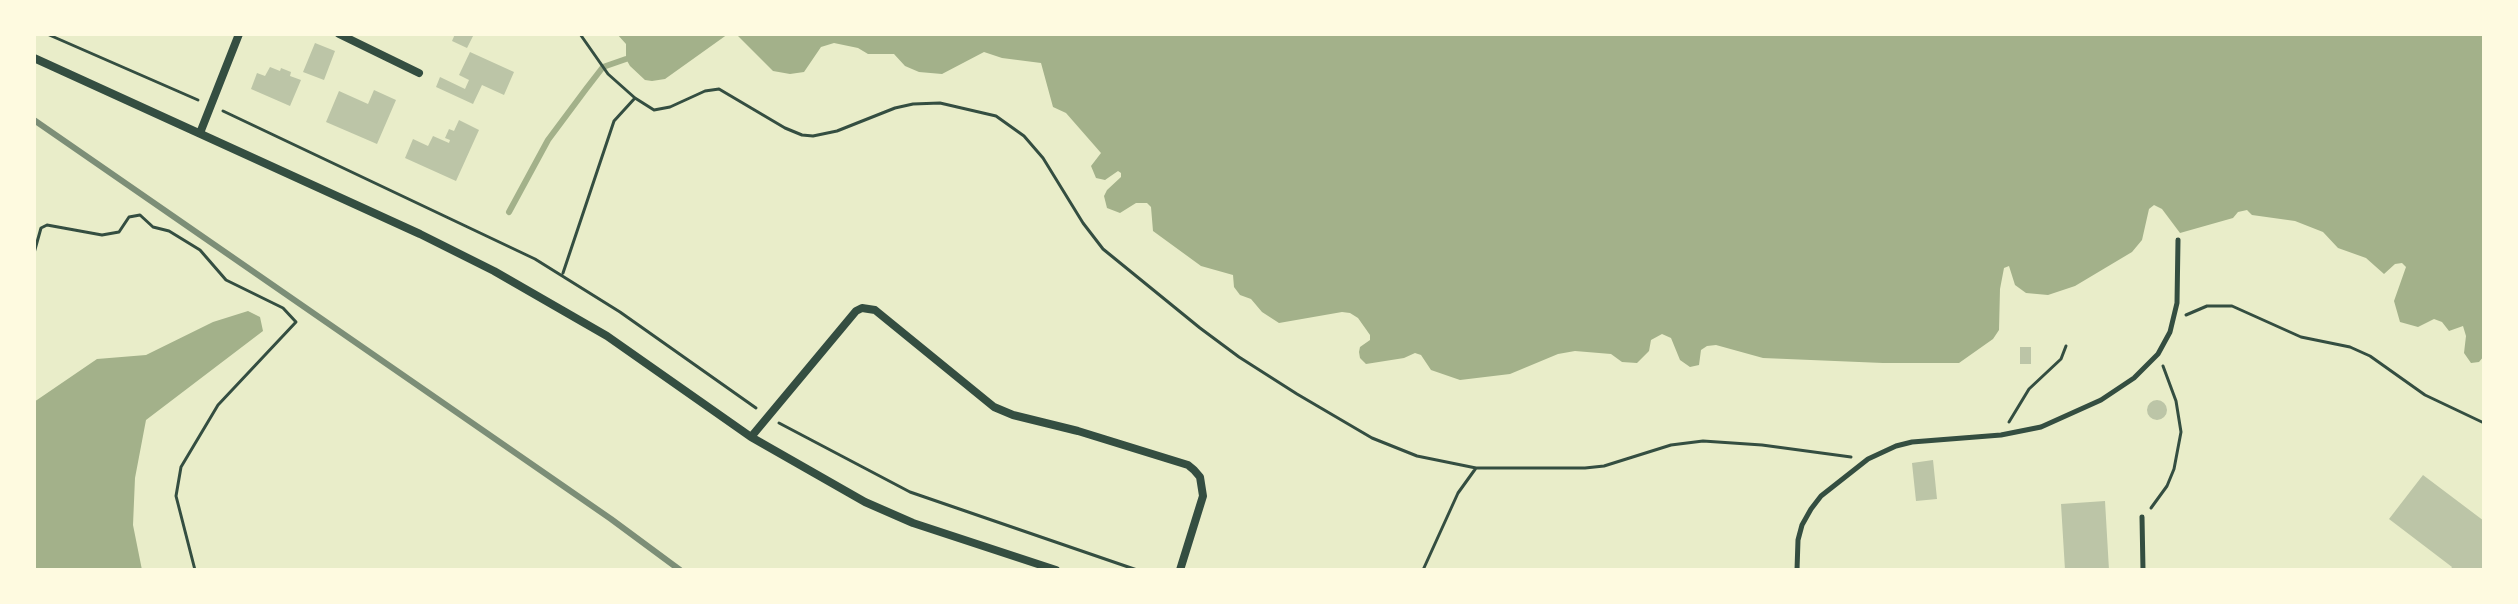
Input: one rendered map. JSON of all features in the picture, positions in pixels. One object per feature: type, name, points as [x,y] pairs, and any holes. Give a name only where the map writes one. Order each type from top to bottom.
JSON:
[{"type":"street","points":[[200,133],[239,34]]},
{"type":"street","points":[[339,34],[419,73]]},
{"type":"street","points":[[34,58],[494,271],[607,336],[751,437],[815,475],[889,513],[1056,570]]},
{"type":"street","points":[[751,437],[856,311],[862,308],[875,310],[994,407],[1188,465],[1194,470],[1200,477],[1203,496],[1180,570]]},
{"type":"lane","points":[[1797,570],[1798,540],[1811,509],[1821,496],[1868,459],[1912,442],[2001,435],[2060,420],[2101,400],[2134,378],[2158,354],[2172,323],[2177,303],[2178,240]]},
{"type":"lane","points":[[2142,517],[2143,570]]},
{"type":"path","points":[[47,34],[211,105],[512,247],[562,274],[768,416],[910,492],[1137,570]]},
{"type":"path","points":[[580,34],[608,74],[647,107],[662,110],[705,91],[719,89],[785,128],[813,136],[837,131],[913,104],[940,103],[996,116],[1024,136],[1043,158],[1103,249],[1239,357],[1372,438],[1417,456],[1476,468],[1516,470],[1604,466],[1671,445],[1703,441],[1762,445],[1868,459]]},
{"type":"path","points":[[562,274],[614,121],[635,98]]},
{"type":"path","points":[[34,253],[41,228],[47,225],[102,235],[119,232],[129,217],[140,215],[153,227],[169,231],[200,250],[226,280],[283,308],[296,322],[218,405],[181,467],[176,496],[195,570]]},
{"type":"path","points":[[2172,323],[2207,306],[2232,306],[2301,337],[2360,351],[2425,395],[2484,423]]},
{"type":"path","points":[[2001,435],[2029,389],[2061,359],[2066,346]]},
{"type":"path","points":[[2142,517],[2167,486],[2174,469],[2181,432],[2176,401],[2158,354]]},
{"type":"path","points":[[1423,570],[1458,493],[1476,468]]},
{"type":"shaded area","points":[[617,34],[728,34],[665,79],[652,81],[645,80],[630,66],[626,59],[626,44]]},
{"type":"shaded area","points":[[736,34],[2484,34],[2484,356],[2479,362],[2471,363],[2464,353],[2466,336],[2463,326],[2449,331],[2442,322],[2434,319],[2418,327],[2400,322],[2394,301],[2406,267],[2402,263],[2395,264],[2384,274],[2366,258],[2338,248],[2323,232],[2295,221],[2252,215],[2247,210],[2238,212],[2233,218],[2180,233],[2162,209],[2154,205],[2149,209],[2142,240],[2132,252],[2075,286],[2048,295],[2026,293],[2015,285],[2009,266],[2004,268],[1999,330],[1993,339],[1959,363],[1763,358],[1716,345],[1701,350],[1699,365],[1690,367],[1680,360],[1671,338],[1662,334],[1651,340],[1649,351],[1637,363],[1622,362],[1611,354],[1575,351],[1558,354],[1510,374],[1460,380],[1431,370],[1421,355],[1415,353],[1404,358],[1366,364],[1359,352],[1360,347],[1370,340],[1370,335],[1358,318],[1350,313],[1279,323],[1262,312],[1251,299],[1240,295],[1234,287],[1233,275],[1201,266],[1153,231],[1151,207],[1147,203],[1136,203],[1120,213],[1107,208],[1104,196],[1121,173],[1118,171],[1105,180],[1096,178],[1091,166],[1101,153],[1066,113],[1053,107],[1041,63],[1002,58],[984,52],[942,74],[919,72],[905,66],[894,54],[868,54],[858,48],[834,43],[821,47],[804,72],[790,74],[773,71]]},
{"type":"shaded area","points":[[248,311],[260,317],[263,331],[146,420],[135,478],[133,525],[142,570],[34,570],[34,402],[97,359],[146,355],[213,322]]},
{"type":"building","points":[[455,34],[474,34],[467,48],[452,41]]},
{"type":"building","points":[[315,43],[335,51],[324,80],[303,72]]},
{"type":"building","points":[[470,52],[514,72],[504,95],[482,85],[473,104],[436,87],[440,77],[465,89],[469,80],[459,75]]},
{"type":"building","points":[[270,67],[291,72],[290,76],[301,80],[290,106],[251,89],[257,73],[265,76]]},
{"type":"building","points":[[374,90],[396,100],[377,144],[326,122],[339,91],[368,104]]},
{"type":"building","points":[[459,120],[479,130],[456,181],[405,158],[413,139],[428,146],[433,136],[449,143],[450,140],[445,138],[449,129],[454,131]]},
{"type":"building","points":[[2020,347],[2031,347],[2031,364],[2020,364]]},
{"type":"building","points":[[2157,400],[2164,403],[2167,410],[2164,417],[2157,420],[2150,417],[2147,410],[2150,403]]},
{"type":"building","points":[[1933,460],[1937,499],[1916,501],[1912,463]]},
{"type":"building","points":[[2423,475],[2484,521],[2484,570],[2450,570],[2452,567],[2389,519]]},
{"type":"building","points":[[2105,501],[2109,570],[2065,570],[2061,504]]},
{"type":"waterway","points":[[509,212],[548,140],[586,89],[603,67],[626,59]]},
{"type":"railway","points":[[34,120],[611,519],[680,570]]}]
